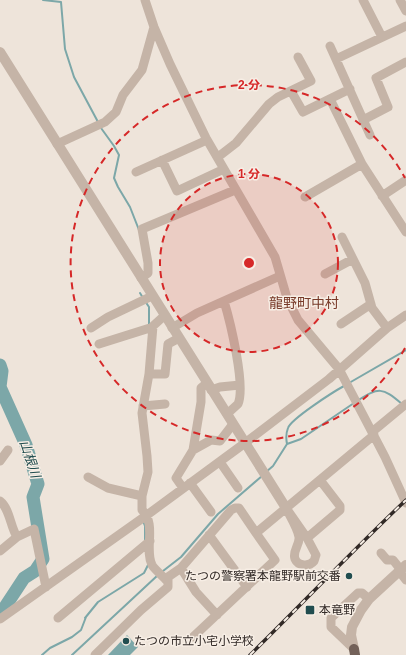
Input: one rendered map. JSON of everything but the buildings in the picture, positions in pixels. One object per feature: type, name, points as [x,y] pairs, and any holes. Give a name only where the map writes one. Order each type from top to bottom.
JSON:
[{"type":"street","points":[[145,0],[154,27],[170,64],[207,140],[274,257],[287,298],[298,320],[339,369],[385,457],[406,503]]},
{"type":"street","points":[[363,0],[382,37]]},
{"type":"street","points":[[400,0],[406,12]]},
{"type":"street","points":[[336,59],[406,26]]},
{"type":"street","points":[[57,144],[105,122],[116,112],[123,94],[142,70],[154,27]]},
{"type":"street","points":[[330,46],[370,135]]},
{"type":"street","points":[[0,52],[164,316],[286,508],[307,538],[316,555],[314,561],[308,565],[304,565],[294,558],[299,537],[286,508]]},
{"type":"street","points":[[218,157],[236,142],[269,104],[278,97],[312,81],[298,58]]},
{"type":"street","points":[[364,120],[388,107],[376,78],[406,62]]},
{"type":"street","points":[[291,91],[303,112],[350,89]]},
{"type":"street","points":[[330,99],[362,164],[406,232]]},
{"type":"street","points":[[136,172],[207,140]]},
{"type":"street","points":[[162,160],[177,191],[224,169]]},
{"type":"street","points":[[306,197],[362,164]]},
{"type":"street","points":[[382,196],[406,180]]},
{"type":"street","points":[[141,278],[148,273],[148,263],[142,229],[235,190]]},
{"type":"street","points":[[342,237],[365,283],[371,304],[387,328]]},
{"type":"street","points":[[325,274],[353,259]]},
{"type":"street","points":[[172,328],[197,313],[280,276]]},
{"type":"street","points":[[91,328],[108,317],[152,296]]},
{"type":"street","points":[[224,301],[235,347],[240,386],[240,401],[226,414]]},
{"type":"street","points":[[341,324],[371,304]]},
{"type":"street","points":[[0,619],[220,462],[329,379],[387,328],[406,315]]},
{"type":"street","points":[[164,316],[153,326],[149,374],[142,413],[148,472],[142,496],[142,510],[147,515],[150,558],[152,565],[167,581]]},
{"type":"street","points":[[99,344],[153,328]]},
{"type":"street","points":[[149,374],[165,374],[168,344],[179,338]]},
{"type":"street","points":[[211,512],[187,486],[176,478],[193,450],[201,402],[201,388],[209,386],[240,386]]},
{"type":"street","points":[[143,406],[165,404]]},
{"type":"street","points":[[256,533],[320,480],[406,404]]},
{"type":"street","points":[[193,450],[211,440],[220,441],[233,424]]},
{"type":"street","points":[[0,461],[8,450]]},
{"type":"street","points":[[220,462],[238,488]]},
{"type":"street","points":[[88,477],[108,488],[142,496]]},
{"type":"street","points":[[307,538],[340,510],[340,506],[320,480]]},
{"type":"street","points":[[0,501],[4,504],[12,530],[17,537]]},
{"type":"street","points":[[95,655],[141,610],[168,587],[168,576],[181,568],[231,510],[239,508],[275,560],[193,637]]},
{"type":"street","points":[[0,551],[17,537],[34,529],[46,587]]},
{"type":"street","points":[[209,535],[247,587]]},
{"type":"street","points":[[58,618],[150,541]]},
{"type":"street","points":[[381,553],[387,560],[393,560],[402,569],[406,580]]},
{"type":"street","points":[[181,568],[196,592],[216,615]]},
{"type":"street","points":[[354,652],[351,635],[352,627],[369,599],[402,569]]},
{"type":"street","points":[[354,652],[331,627],[331,618],[358,592],[362,593],[369,599]]},
{"type":"street","points":[[336,633],[352,627]]},
{"type":"water","points":[[127,635],[138,647],[130,655],[108,655]]},
{"type":"waterway","points":[[43,0],[61,2],[65,49],[74,77],[98,122]]},
{"type":"waterway","points":[[101,128],[119,155],[114,178],[130,207],[139,230]]},
{"type":"waterway","points":[[140,293],[143,298]]},
{"type":"waterway","points":[[145,301],[149,307],[149,326]]},
{"type":"waterway","points":[[349,383],[406,350]]},
{"type":"waterway","name":"山根川","points":[[0,365],[2,371],[0,387],[26,445],[38,484],[33,497],[43,559],[35,571],[24,578],[3,610],[0,612]]},
{"type":"waterway","points":[[266,472],[273,466],[287,444],[286,438],[288,428],[296,418],[344,386]]},
{"type":"waterway","points":[[357,401],[370,393],[380,391],[390,394],[402,404]]},
{"type":"waterway","points":[[287,444],[301,439],[354,403]]},
{"type":"waterway","points":[[163,571],[181,557],[218,514],[262,476]]},
{"type":"waterway","points":[[143,521],[145,526],[145,541]]},
{"type":"waterway","points":[[42,655],[50,648],[72,637],[81,630],[86,617],[85,618],[98,602],[144,573],[148,565]]},
{"type":"waterway","points":[[72,655],[158,575]]},
{"type":"railway","points":[[250,655],[406,500]]},
{"type":"place","name":"たつの警察署本龍野駅前交番","points":[[349,576]]},
{"type":"place","name":"本竜野","points":[[310,610]]},
{"type":"place","name":"たつの市立小宅小学校","points":[[126,641]]},
{"type":"district","name":"龍野町中村","points":[[304,303]]}]
